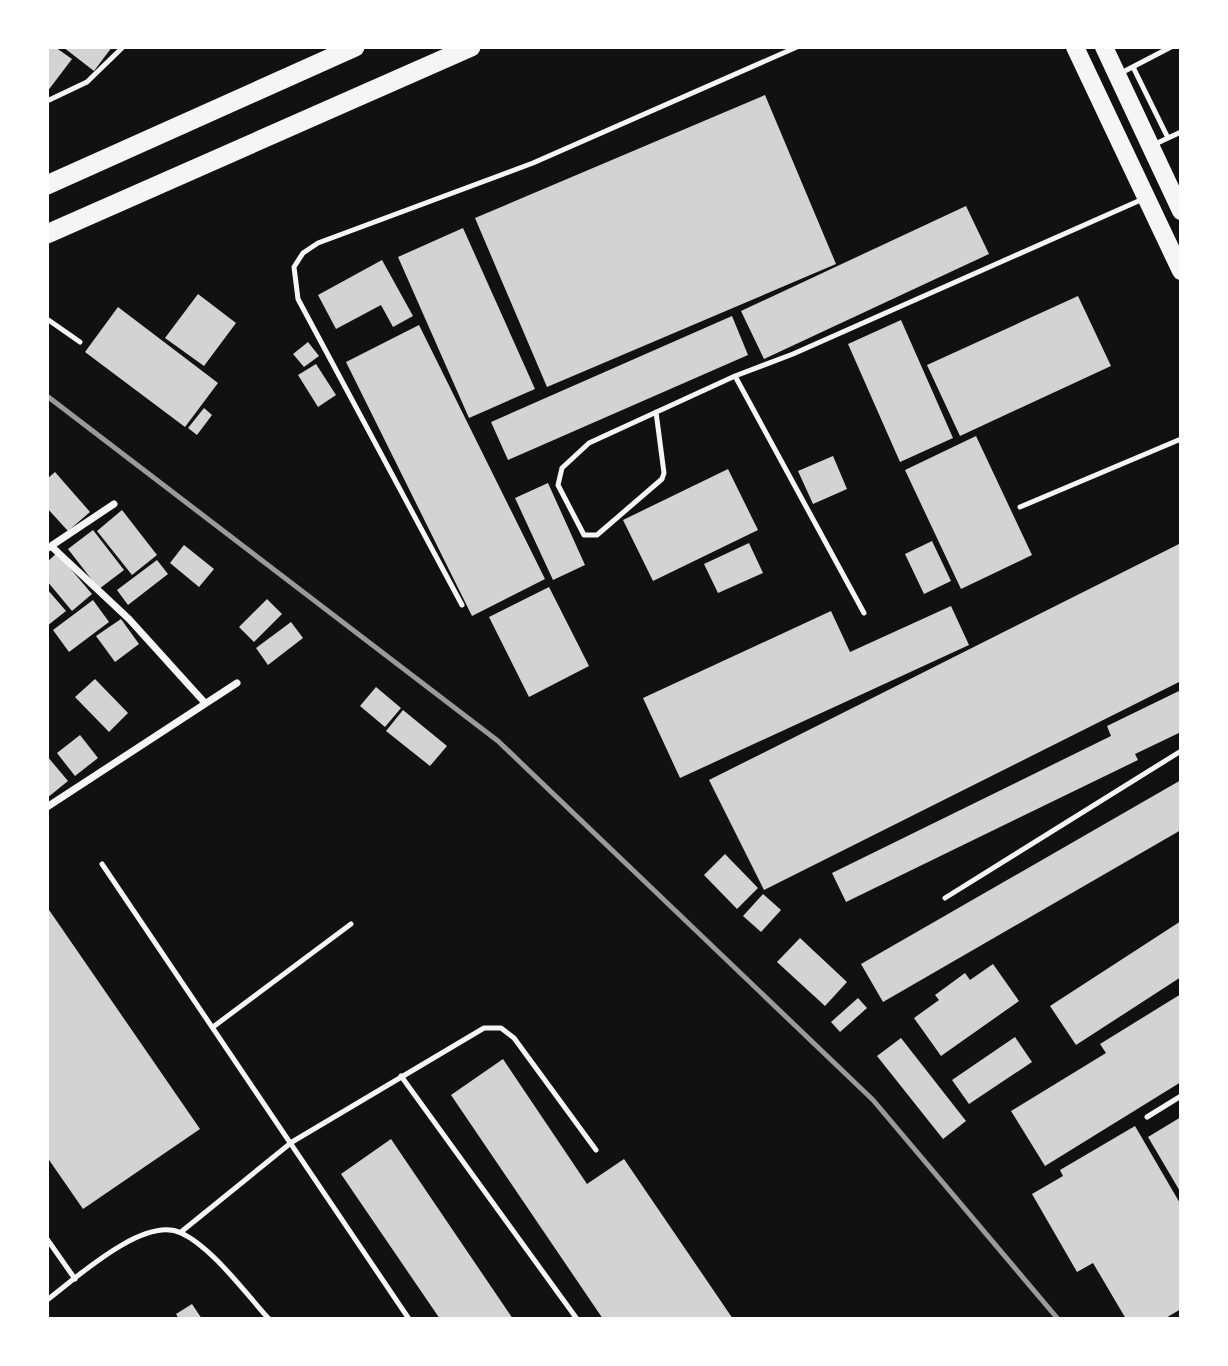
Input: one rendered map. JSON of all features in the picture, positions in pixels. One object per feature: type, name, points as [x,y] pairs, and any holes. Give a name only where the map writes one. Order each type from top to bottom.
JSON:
[{"type":"highway","points":[[47,186],[355,47]]},
{"type":"highway","points":[[47,234],[471,47]]},
{"type":"highway","points":[[1075,47],[1181,271]]},
{"type":"highway","points":[[1104,47],[1181,211]]},
{"type":"street","points":[[114,504],[49,547],[129,619],[205,703]]},
{"type":"street","points":[[47,807],[237,682]]},
{"type":"lane","points":[[47,101],[87,82],[123,47]]},
{"type":"lane","points":[[462,604],[298,299],[294,267],[303,253],[318,243],[533,163],[797,47]]},
{"type":"lane","points":[[1116,76],[1171,47]]},
{"type":"lane","points":[[1133,67],[1168,138]]},
{"type":"lane","points":[[1150,147],[1181,132]]},
{"type":"lane","points":[[656,412],[664,473],[662,480],[597,535],[584,535],[558,485],[562,468],[589,443],[656,412],[735,376],[793,355],[1146,198]]},
{"type":"lane","points":[[47,319],[80,342]]},
{"type":"lane","points":[[735,376],[864,613]]},
{"type":"lane","points":[[1020,508],[1181,439]]},
{"type":"lane","points":[[946,898],[1181,751]]},
{"type":"lane","points":[[102,864],[409,1319]]},
{"type":"lane","points":[[213,1027],[351,924]]},
{"type":"lane","points":[[181,1232],[292,1142],[474,1033],[493,1027],[501,1028],[514,1038],[596,1150]]},
{"type":"lane","points":[[401,1076],[577,1319]]},
{"type":"lane","points":[[1147,1117],[1181,1096]]},
{"type":"lane","points":[[47,1300],[128,1241],[153,1231],[181,1232],[206,1252],[269,1319]]},
{"type":"lane","points":[[47,1238],[75,1279]]},
{"type":"building","points":[[47,47],[55,47],[72,59],[47,92]]},
{"type":"building","points":[[63,47],[112,47],[94,71]]},
{"type":"building","points":[[765,95],[836,264],[547,387],[475,218]]},
{"type":"building","points":[[966,206],[989,254],[764,359],[741,311]]},
{"type":"building","points":[[463,228],[535,389],[469,418],[398,257]]},
{"type":"building","points":[[382,260],[413,316],[393,327],[381,305],[336,329],[318,295]]},
{"type":"building","points":[[198,294],[236,323],[204,366],[165,338]]},
{"type":"building","points":[[1078,296],[1111,366],[960,436],[927,365]]},
{"type":"building","points":[[118,307],[218,383],[185,427],[85,352]]},
{"type":"building","points":[[732,316],[748,355],[508,460],[491,422]]},
{"type":"building","points":[[901,320],[953,438],[900,462],[848,344]]},
{"type":"building","points":[[419,325],[545,579],[472,616],[346,362]]},
{"type":"building","points":[[308,342],[319,356],[304,367],[293,354]]},
{"type":"building","points":[[316,364],[336,395],[318,407],[298,375]]},
{"type":"building","points":[[204,408],[212,415],[197,435],[188,428]]},
{"type":"building","points":[[976,436],[1032,555],[961,589],[905,470]]},
{"type":"building","points":[[833,456],[847,489],[813,504],[798,471]]},
{"type":"building","points":[[728,469],[758,530],[653,581],[623,520]]},
{"type":"building","points":[[55,472],[90,512],[68,531],[47,508],[47,479]]},
{"type":"building","points":[[548,483],[585,565],[553,580],[515,498]]},
{"type":"building","points":[[122,510],[157,555],[132,575],[97,531]]},
{"type":"building","points":[[93,530],[124,570],[99,589],[68,549]]},
{"type":"building","points":[[932,541],[951,581],[924,594],[905,554]]},
{"type":"building","points":[[749,543],[763,573],[718,593],[704,564]]},
{"type":"building","points":[[1181,543],[1181,681],[764,890],[709,780]]},
{"type":"building","points":[[184,545],[214,569],[199,587],[170,563]]},
{"type":"building","points":[[57,553],[92,594],[72,611],[47,581],[47,562]]},
{"type":"building","points":[[157,560],[168,574],[128,605],[117,590]]},
{"type":"building","points":[[549,587],[589,666],[529,697],[489,617]]},
{"type":"building","points":[[47,589],[66,611],[47,626]]},
{"type":"building","points":[[267,599],[282,614],[254,642],[239,627]]},
{"type":"building","points":[[93,600],[109,622],[69,652],[53,630]]},
{"type":"building","points":[[951,606],[969,645],[680,778],[643,698],[831,611],[850,652]]},
{"type":"building","points":[[121,619],[139,644],[115,662],[96,636]]},
{"type":"building","points":[[291,622],[303,638],[268,665],[256,648]]},
{"type":"building","points":[[95,679],[128,713],[109,732],[75,697]]},
{"type":"building","points":[[376,687],[401,708],[385,727],[360,706]]},
{"type":"building","points":[[1181,690],[1181,732],[1135,754],[1138,760],[846,902],[832,873],[1111,736],[1107,726]]},
{"type":"building","points":[[403,710],[447,746],[430,766],[386,731]]},
{"type":"building","points":[[80,735],[98,758],[75,776],[57,753]]},
{"type":"building","points":[[47,756],[68,781],[47,798]]},
{"type":"building","points":[[1181,780],[1181,830],[883,1002],[861,964]]},
{"type":"building","points":[[725,854],[758,888],[737,909],[704,875]]},
{"type":"building","points":[[763,894],[781,910],[761,932],[743,916]]},
{"type":"building","points":[[47,907],[200,1129],[83,1209],[47,1157]]},
{"type":"building","points":[[1181,921],[1181,977],[1076,1045],[1050,1006]]},
{"type":"building","points":[[800,938],[847,982],[825,1006],[777,962]]},
{"type":"building","points":[[993,964],[1019,1001],[941,1056],[914,1018],[939,1000],[935,995],[965,973],[970,980]]},
{"type":"building","points":[[1181,994],[1181,1082],[1045,1166],[1011,1111],[1106,1053],[1100,1044]]},
{"type":"building","points":[[858,998],[867,1008],[840,1032],[831,1022]]},
{"type":"building","points":[[1015,1037],[1032,1062],[969,1104],[952,1080]]},
{"type":"building","points":[[901,1038],[966,1121],[943,1139],[877,1056]]},
{"type":"building","points":[[503,1059],[587,1184],[624,1159],[733,1319],[603,1319],[451,1095]]},
{"type":"building","points":[[1181,1117],[1181,1193],[1148,1137]]},
{"type":"building","points":[[1135,1126],[1181,1205],[1181,1309],[1164,1319],[1126,1319],[1093,1263],[1077,1272],[1032,1194],[1063,1176],[1060,1170]]},
{"type":"building","points":[[391,1139],[513,1319],[440,1319],[341,1174]]},
{"type":"building","points":[[192,1304],[202,1319],[179,1319],[176,1314]]},
{"type":"railway","points":[[47,396],[498,741],[873,1100],[1058,1319]]}]
